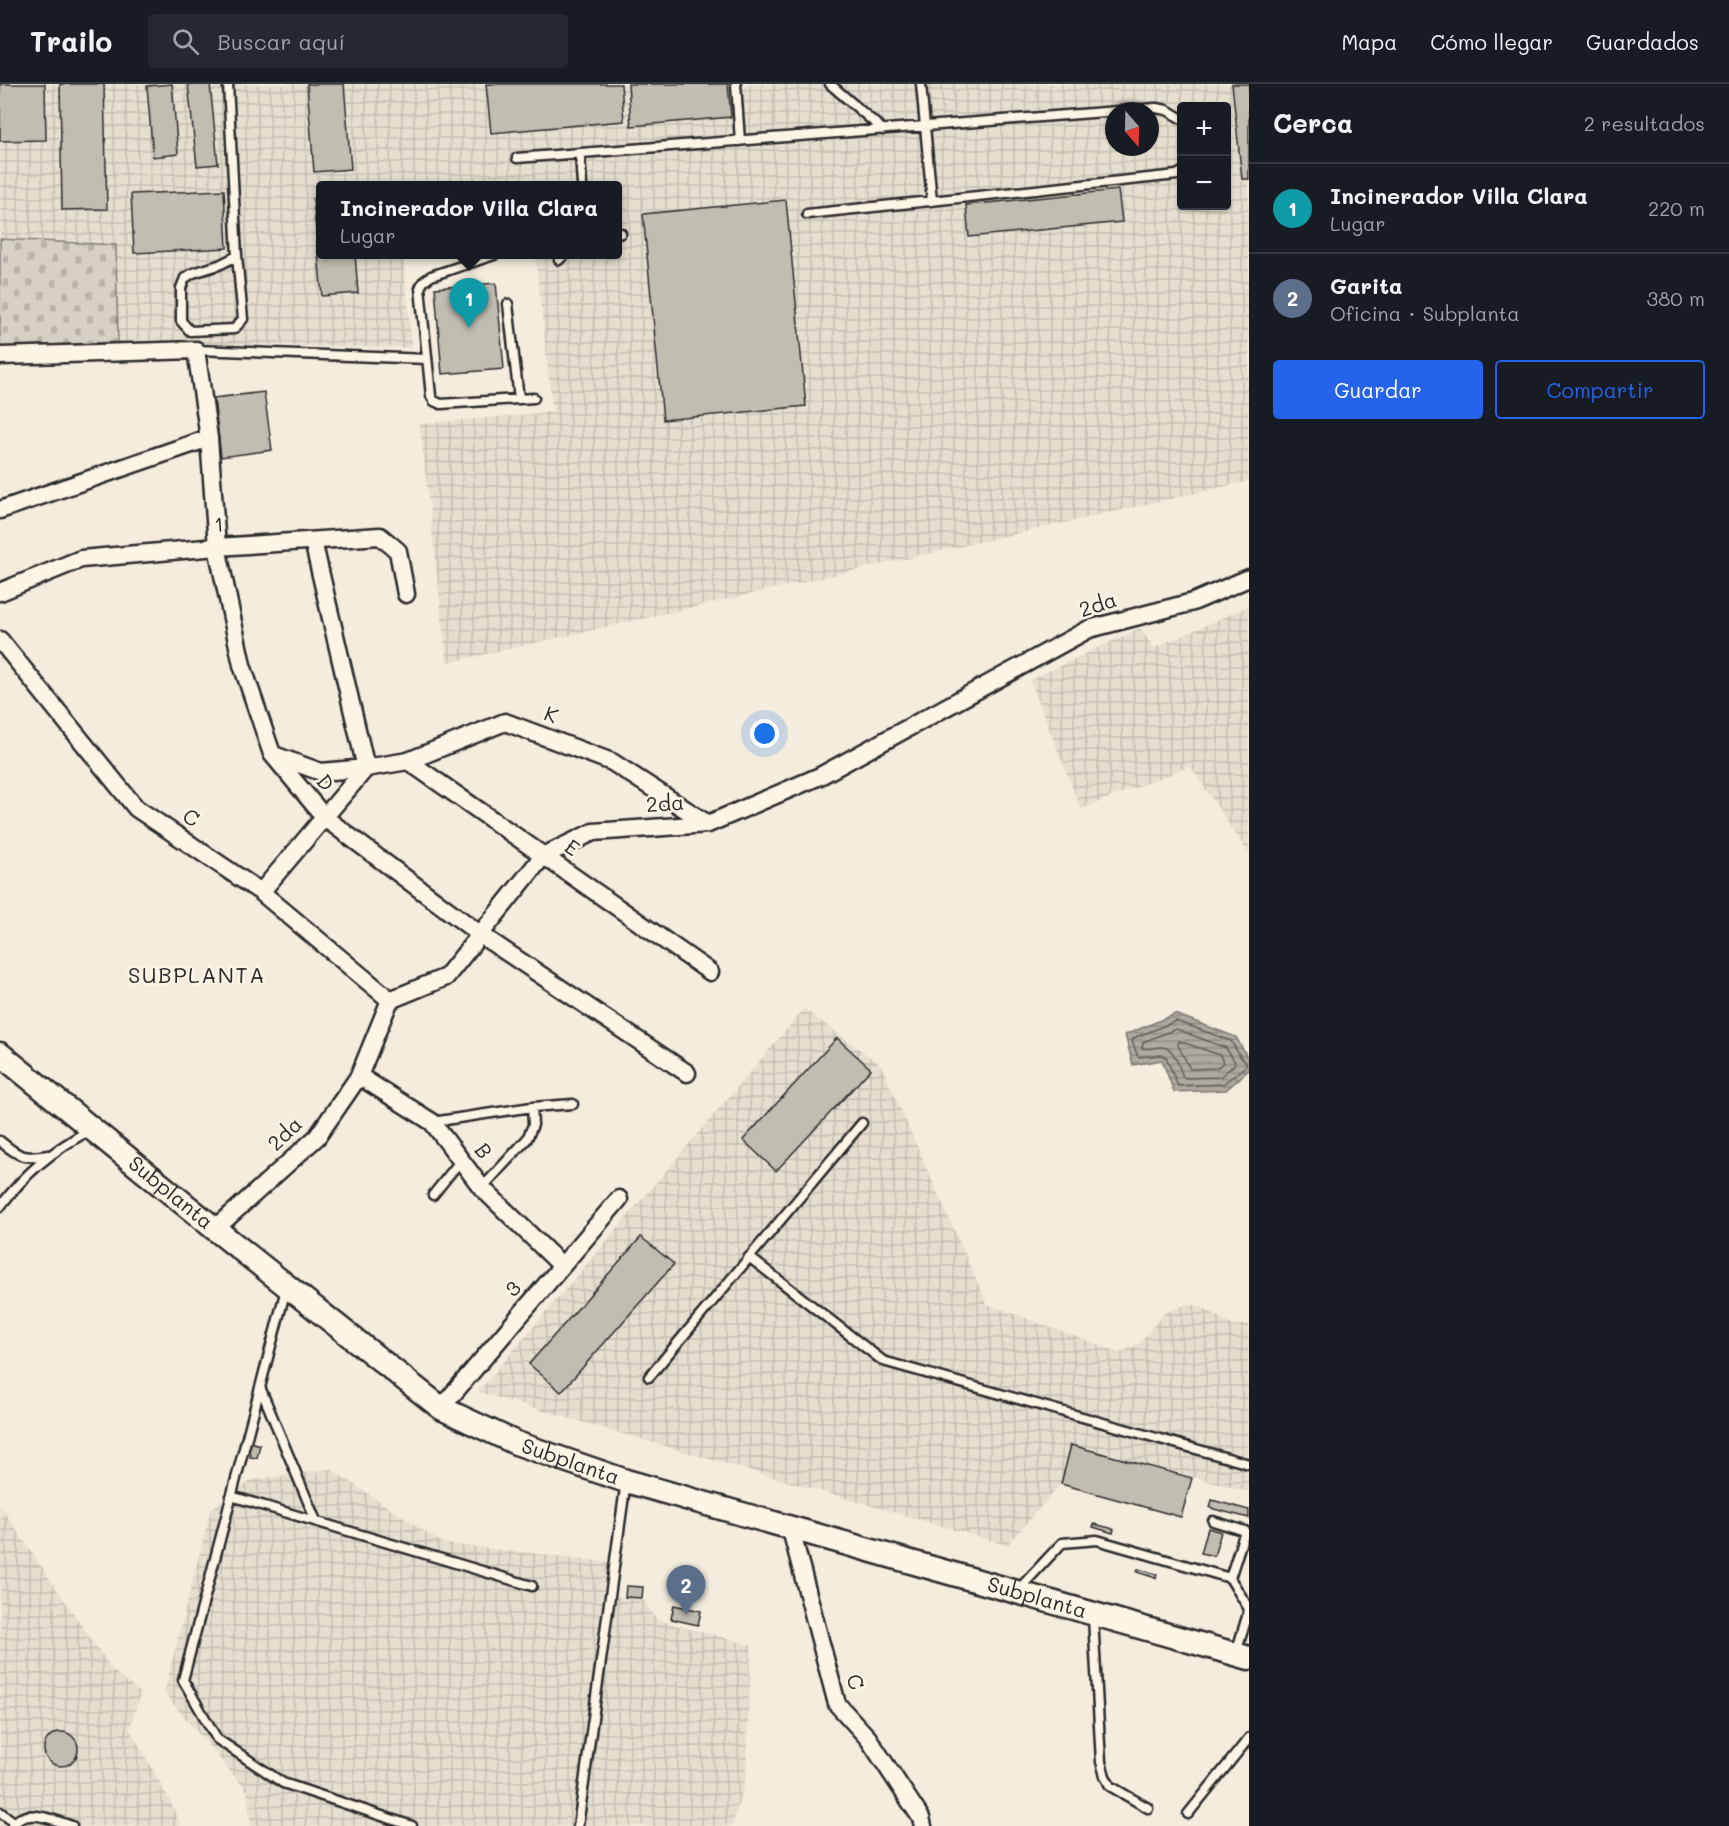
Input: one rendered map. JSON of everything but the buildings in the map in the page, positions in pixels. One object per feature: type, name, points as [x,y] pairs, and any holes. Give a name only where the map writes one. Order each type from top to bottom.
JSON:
[{"type":"street","points":[[0,356],[196,350]]},
{"type":"street","name":"D","points":[[196,350],[209,438],[217,547],[242,665],[272,754],[324,817],[481,935],[687,1073]]},
{"type":"street","points":[[0,510],[209,438]]},
{"type":"street","name":"1","points":[[0,592],[81,559],[380,536],[398,551],[406,594]]},
{"type":"street","points":[[261,892],[366,768],[313,541]]},
{"type":"street","name":"2da","points":[[215,1229],[317,1137],[359,1076],[390,1000],[446,977],[543,856],[592,832],[708,824],[820,776],[1089,629],[1193,603],[1249,579]]},
{"type":"street","name":"C","points":[[0,640],[136,808],[261,892],[390,1000]]},
{"type":"street","name":"K","points":[[272,754],[321,771],[366,768],[408,762],[505,722],[612,762],[708,824]]},
{"type":"street","name":"E","points":[[408,762],[710,972]]},
{"type":"street","name":"Subplanta","points":[[0,1054],[215,1229],[441,1408],[516,1443],[626,1481],[1243,1656]]},
{"type":"street","name":"B","points":[[359,1076],[432,1122],[482,1188],[562,1266]]},
{"type":"street","name":"3","points":[[441,1408],[619,1199]]},
{"type":"street","name":"C","points":[[790,1526],[837,1704],[868,1738],[921,1818],[923,1826]]},
{"type":"lane","points":[[228,84],[237,256],[243,320],[234,329],[190,331],[181,321],[181,288],[185,278],[192,273],[219,265],[237,256]]},
{"type":"lane","points":[[735,84],[740,141]]},
{"type":"lane","points":[[830,84],[883,130]]},
{"type":"lane","points":[[921,84],[932,201]]},
{"type":"lane","points":[[517,158],[1156,108],[1177,115]]},
{"type":"lane","points":[[580,153],[582,181]]},
{"type":"lane","points":[[807,214],[1177,175]]},
{"type":"lane","points":[[482,259],[431,276],[423,282],[420,288],[431,396],[434,401],[441,404],[534,398]]},
{"type":"lane","points":[[508,304],[519,399]]},
{"type":"lane","points":[[196,350],[428,359]]},
{"type":"lane","points":[[432,1122],[532,1107],[573,1104]]},
{"type":"lane","points":[[482,1188],[527,1139],[533,1125],[532,1107]]},
{"type":"lane","points":[[649,1377],[862,1123]]},
{"type":"lane","points":[[0,1207],[31,1170],[64,1144],[92,1129]]},
{"type":"lane","points":[[0,1141],[13,1152],[29,1158],[51,1154]]},
{"type":"lane","points":[[433,1196],[461,1160]]},
{"type":"lane","points":[[749,1257],[882,1361],[1249,1464]]},
{"type":"lane","points":[[286,1285],[183,1680],[217,1739],[283,1783],[412,1826]]},
{"type":"lane","points":[[260,1387],[316,1521]]},
{"type":"lane","points":[[578,1826],[626,1481]]},
{"type":"lane","points":[[231,1496],[532,1586]]},
{"type":"lane","points":[[1214,1521],[1245,1531],[1230,1578]]},
{"type":"lane","points":[[1017,1592],[1062,1543],[1097,1540],[1230,1578],[1249,1610],[1243,1656]]},
{"type":"lane","points":[[1093,1613],[1101,1762],[1110,1786],[1148,1808]]},
{"type":"lane","points":[[1188,1814],[1249,1738]]},
{"type":"lane","points":[[0,1812],[13,1824],[22,1816],[34,1815],[72,1826]]},
{"type":"shaded area","points":[[0,84],[1249,84],[1249,481],[447,663],[420,424],[553,412],[535,259],[622,259],[622,181],[316,181],[316,259],[403,259],[412,348],[118,342],[116,245],[0,239]]},
{"type":"shaded area","points":[[1249,606],[1249,854],[1190,766],[1081,809],[1030,680],[1140,628],[1154,648]]},
{"type":"shaded area","points":[[804,1009],[881,1065],[987,1304],[1120,1353],[1140,1343],[1164,1313],[1188,1304],[1202,1307],[1233,1326],[1249,1324],[1249,1492],[1071,1445],[1061,1484],[1007,1545],[478,1392]]},
{"type":"shaded area","points":[[331,1469],[442,1543],[607,1562],[603,1596],[642,1598],[657,1620],[751,1645],[746,1778],[732,1826],[251,1826],[247,1791],[164,1693],[211,1509],[252,1480]]},
{"type":"shaded area","points":[[0,1506],[113,1671],[140,1693],[130,1729],[168,1797],[181,1826],[0,1826]]},
{"type":"green space","points":[[0,239],[116,245],[118,342],[0,347]]},
{"type":"water","points":[[1175,1014],[1236,1037],[1249,1060],[1249,1070],[1226,1090],[1174,1092],[1162,1060],[1133,1065],[1125,1035]]},
{"type":"place","name":"Incinerador Villa Clara","points":[[469,328]]},
{"type":"place","name":"Garita","points":[[686,1615]]},
{"type":"district","name":"SUBPLANTA","points":[[197,975]]}]
